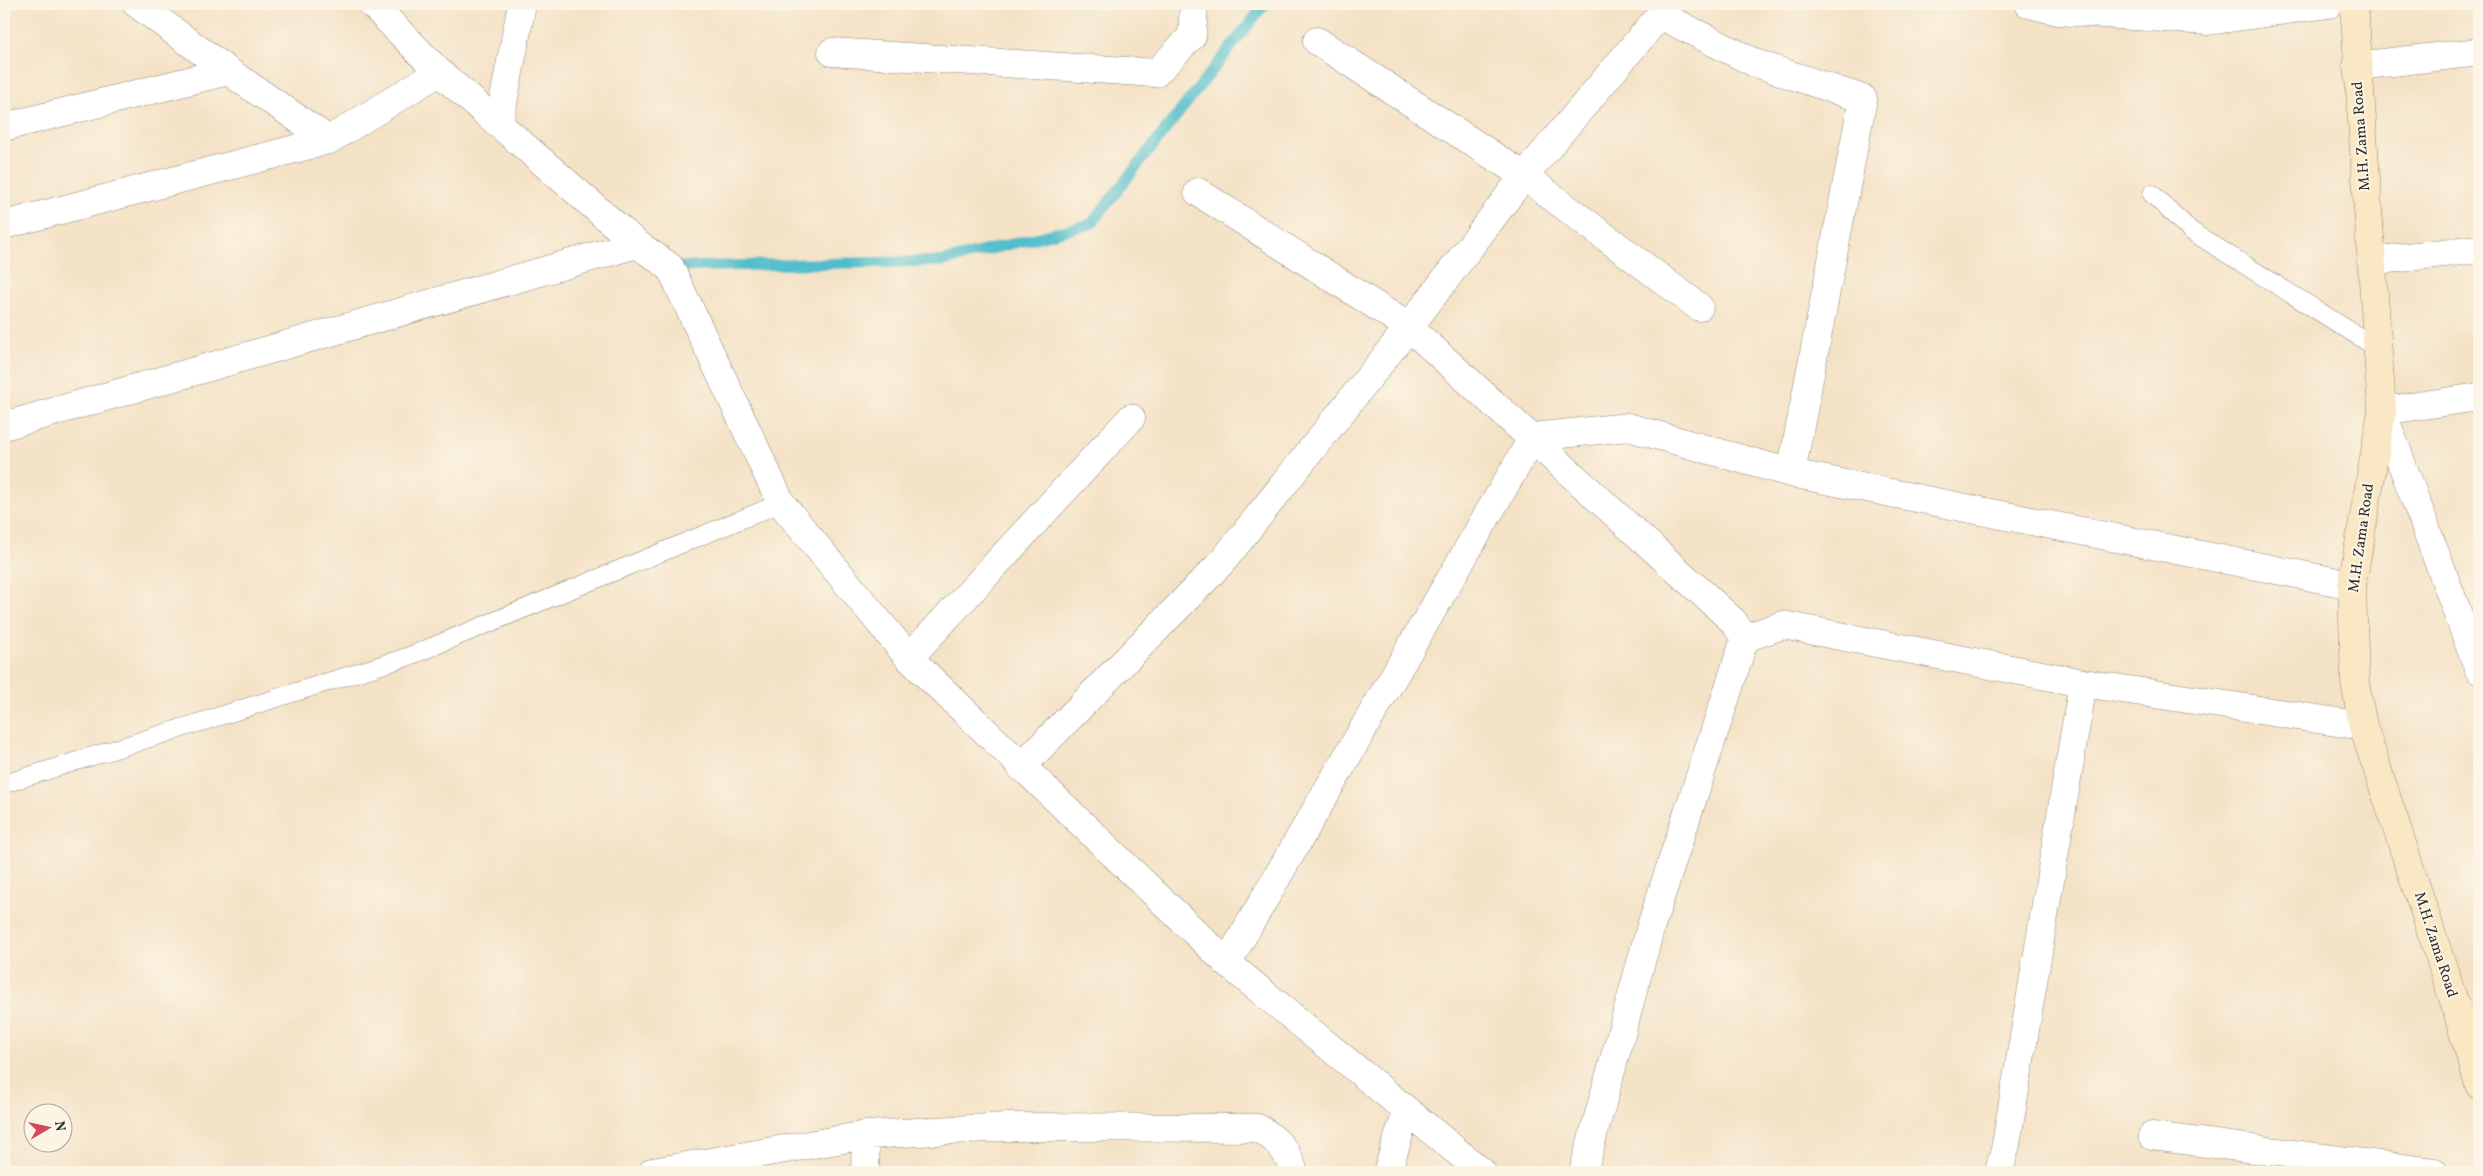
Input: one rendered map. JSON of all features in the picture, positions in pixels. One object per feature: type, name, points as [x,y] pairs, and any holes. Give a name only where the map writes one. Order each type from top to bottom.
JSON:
[{"type":"main road","name":"M.H. Zama Road","points":[[2354,4],[2382,411],[2352,585],[2355,683],[2363,726],[2452,995],[2479,1085]]},
{"type":"street","points":[[137,4],[228,71],[329,140]]},
{"type":"street","points":[[372,4],[439,72],[636,244],[670,267],[781,503],[909,658],[1227,963],[1482,1172]]},
{"type":"street","points":[[499,124],[522,4]]},
{"type":"street","points":[[832,52],[1156,73],[1192,36],[1194,4]]},
{"type":"street","points":[[2029,4],[2058,11],[2208,21],[2329,4]]},
{"type":"street","points":[[1021,767],[1222,562],[1409,327],[1524,176],[1660,16],[1755,62],[1863,99],[1791,473]]},
{"type":"street","points":[[1318,41],[1524,176],[1700,307]]},
{"type":"street","points":[[2357,66],[2479,52]]},
{"type":"street","points":[[4,128],[228,71]]},
{"type":"street","points":[[4,225],[329,140],[439,72]]},
{"type":"street","points":[[1198,192],[1409,327],[1533,437],[1733,621],[1745,638]]},
{"type":"street","points":[[4,426],[636,244]]},
{"type":"street","points":[[2371,261],[2479,249]]},
{"type":"street","points":[[2479,397],[2382,411],[2479,670]]},
{"type":"street","points":[[909,658],[1131,418]]},
{"type":"street","points":[[1533,437],[1628,426],[1791,473],[2352,585]]},
{"type":"street","points":[[1227,963],[1533,437]]},
{"type":"street","points":[[1745,638],[1783,625],[2083,683],[2363,726]]},
{"type":"street","points":[[1583,1172],[1651,926],[1745,638]]},
{"type":"street","points":[[1999,1172],[2006,1144],[2083,683]]},
{"type":"street","points":[[1387,1172],[1407,1111]]},
{"type":"street","points":[[652,1172],[866,1135],[1006,1127],[1258,1128],[1271,1135],[1285,1148],[1294,1172]]},
{"type":"street","points":[[865,1172],[866,1135]]},
{"type":"street","points":[[2152,1136],[2434,1172]]},
{"type":"lane","points":[[2152,194],[2191,231],[2377,348]]},
{"type":"lane","points":[[4,784],[407,657],[781,503]]},
{"type":"waterway","points":[[671,267],[944,261],[1091,224],[1265,4]]}]
